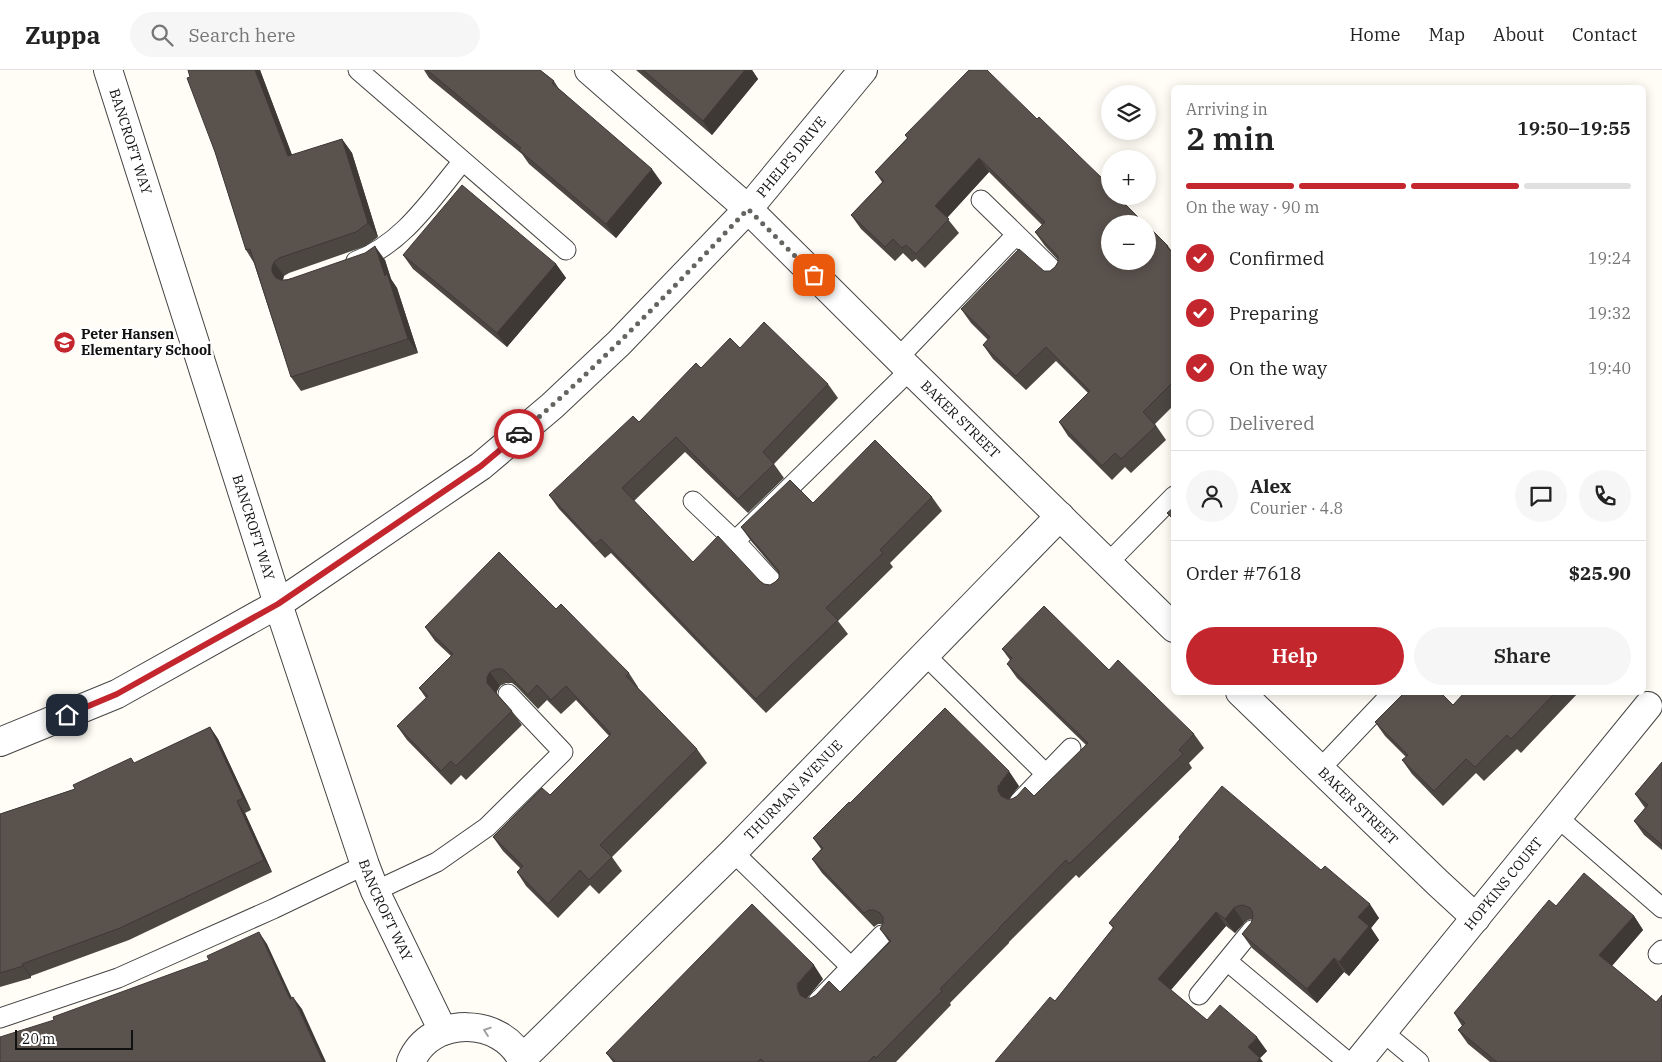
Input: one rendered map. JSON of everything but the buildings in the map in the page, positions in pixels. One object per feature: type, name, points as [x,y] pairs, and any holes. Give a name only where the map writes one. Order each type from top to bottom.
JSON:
[{"type":"street","name":"BANCROFT WAY","points":[[108,70],[278,604],[365,865],[375,891],[443,1031]]},
{"type":"street","name":"BAKER STREET","points":[[589,70],[748,209],[1171,625]]},
{"type":"street","name":"PHELPS DRIVE","points":[[0,742],[117,694],[278,604],[481,466],[552,406],[619,343],[748,209],[862,70]]},
{"type":"street","name":"THURMAN AVENUE","points":[[522,1061],[734,852],[1060,516]]},
{"type":"street","name":"BAKER STREET","points":[[1243,695],[1476,918]]},
{"type":"street","name":"HOPKINS COURT","points":[[1358,1062],[1648,706]]},
{"type":"street","points":[[410,1062],[426,1042],[443,1031],[461,1027],[479,1028],[496,1034],[511,1045],[522,1061]]},
{"type":"lane","points":[[358,70],[566,250]]},
{"type":"lane","points":[[336,268],[370,256],[396,238],[463,161]]},
{"type":"lane","points":[[981,200],[1057,274]]},
{"type":"lane","points":[[735,541],[904,364],[1016,235]]},
{"type":"lane","points":[[1107,564],[1171,499]]},
{"type":"lane","points":[[693,500],[735,541],[778,588]]},
{"type":"lane","points":[[925,655],[1046,774]]},
{"type":"lane","points":[[375,891],[437,862],[487,827],[563,752],[508,694]]},
{"type":"lane","points":[[1320,769],[1390,695]]},
{"type":"lane","points":[[1019,802],[1071,748]]},
{"type":"lane","points":[[1557,817],[1662,908]]},
{"type":"lane","points":[[734,852],[851,967]]},
{"type":"lane","points":[[0,1018],[118,978],[273,909],[365,865]]},
{"type":"lane","points":[[1199,995],[1252,930]]},
{"type":"lane","points":[[818,1001],[882,935]]},
{"type":"lane","points":[[1227,961],[1348,1062]]},
{"type":"lane","points":[[1383,1032],[1419,1062]]},
{"type":"way so far","points":[[519,434],[552,406],[619,343],[748,209],[814,275]]},
{"type":"place","name":"Peter Hansen Elementary School","points":[[65,342]]},
{"type":"route","points":[[67,715],[117,694],[278,604],[481,466],[519,434]]}]
